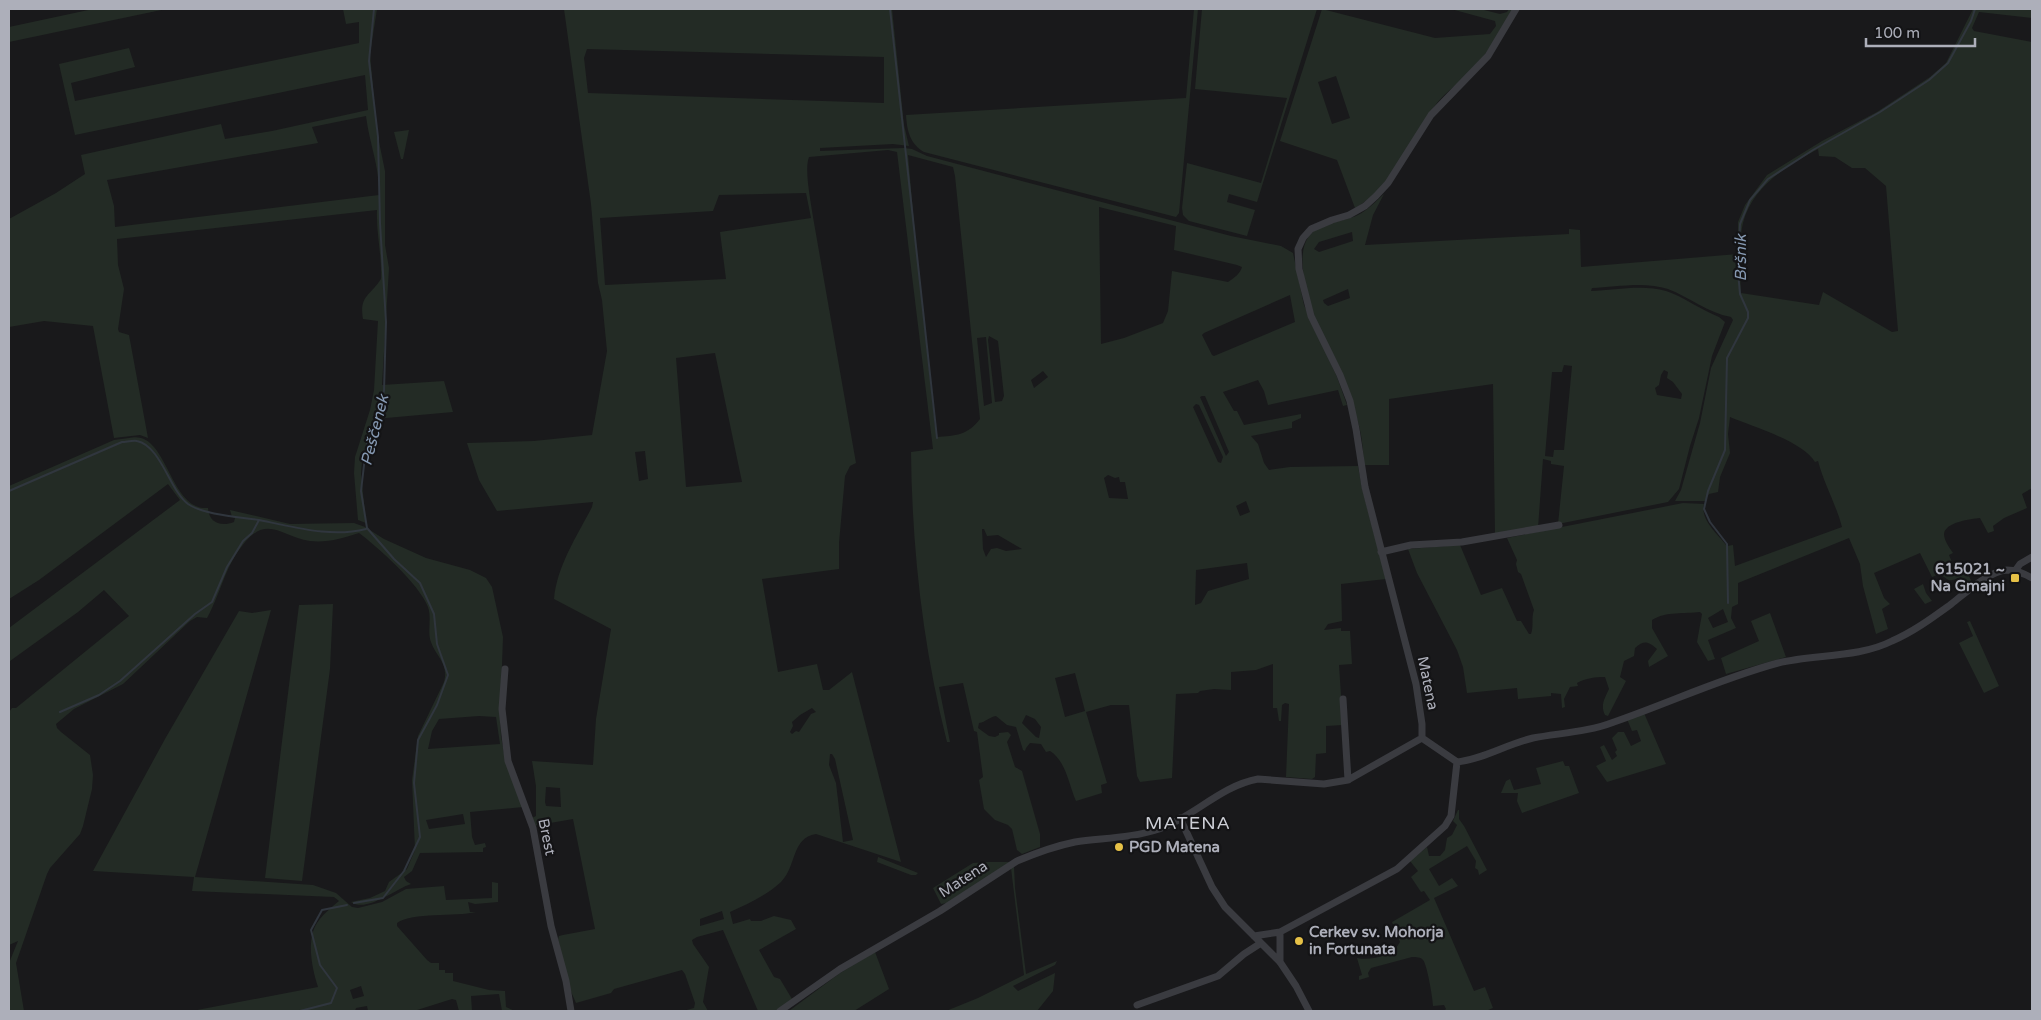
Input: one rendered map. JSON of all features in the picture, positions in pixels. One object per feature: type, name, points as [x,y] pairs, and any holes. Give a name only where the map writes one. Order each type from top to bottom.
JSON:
[{"type":"street","name":"Matena","points":[[780,1011],[840,969],[940,911],[1017,861],[1056,847],[1140,834],[1160,829],[1230,787],[1249,780],[1324,784],[1348,780],[1422,738],[1420,706],[1416,684],[1365,487],[1350,401],[1311,316],[1299,269],[1298,249],[1303,238],[1311,229],[1349,215],[1365,206],[1376,196],[1388,182],[1431,115],[1488,56],[1516,9]]},
{"type":"street","points":[[1381,552],[1411,545],[1462,542],[1559,525]]},
{"type":"street","points":[[2015,571],[2020,564],[2032,557]]},
{"type":"street","points":[[1422,738],[1458,762],[1469,761],[1532,738],[1575,732],[1613,723],[1702,689],[1778,663],[1808,656],[1871,648],[1890,643],[1907,634],[1994,574],[2006,570],[2015,571],[2032,578]]},
{"type":"street","name":"Brest","points":[[506,669],[502,709],[508,761],[532,828],[571,1011]]},
{"type":"street","points":[[1343,699],[1348,780]]},
{"type":"street","points":[[1254,936],[1280,932],[1397,869],[1445,826],[1451,816],[1458,762]]},
{"type":"street","points":[[1180,818],[1212,887],[1225,907],[1280,962],[1296,986],[1309,1011]]},
{"type":"street","points":[[1280,932],[1280,962]]},
{"type":"street","points":[[1137,1005],[1218,976],[1261,943]]},
{"type":"shaded area","points":[[93,9],[166,9],[9,42],[9,27]]},
{"type":"shaded area","points":[[343,9],[377,9],[370,54],[377,132],[385,171],[385,245],[389,268],[382,385],[444,381],[453,412],[375,419],[362,461],[361,474],[366,523],[358,520],[354,473],[355,457],[370,410],[374,390],[378,321],[363,319],[362,311],[366,297],[381,279],[377,210],[117,239],[118,265],[124,289],[118,329],[119,332],[129,335],[148,438],[140,435],[114,438],[93,326],[44,321],[9,327],[9,219],[56,193],[85,174],[81,155],[221,124],[225,139],[272,131],[368,110],[365,75],[75,135],[59,64],[129,48],[135,67],[71,83],[75,101],[359,43],[359,22],[346,24]],"holes":[[[366,116],[378,175],[379,195],[115,227],[114,206],[107,180],[318,143],[312,127]]]},
{"type":"shaded area","points":[[564,9],[892,9],[904,125],[909,146],[893,144],[820,148],[820,151],[912,149],[927,156],[1231,236],[1281,246],[1293,253],[1304,305],[1337,377],[1347,405],[1343,406],[1338,390],[1268,405],[1258,380],[1223,392],[1234,411],[1237,411],[1244,425],[1301,414],[1301,418],[1292,422],[1292,428],[1251,436],[1258,444],[1264,463],[1269,470],[1290,467],[1358,466],[1386,579],[1341,584],[1342,621],[1328,624],[1324,630],[1341,628],[1341,631],[1350,631],[1352,664],[1339,665],[1343,725],[1326,726],[1326,753],[1316,754],[1315,777],[1312,779],[1286,777],[1289,704],[1285,703],[1282,705],[1281,721],[1279,721],[1277,708],[1273,708],[1273,664],[1256,670],[1231,672],[1231,690],[1214,689],[1198,693],[1176,694],[1172,778],[1140,782],[1137,776],[1129,705],[1111,705],[1086,712],[1107,783],[1101,785],[1102,793],[1076,801],[1063,767],[1055,755],[1050,751],[1046,752],[1041,744],[1030,743],[1025,751],[1023,750],[1016,727],[1007,725],[996,716],[979,723],[978,728],[989,736],[995,737],[999,733],[1008,732],[1011,735],[1007,742],[1015,767],[1022,771],[1040,834],[1040,847],[1022,854],[1017,850],[1012,829],[1008,825],[995,820],[984,809],[979,780],[983,777],[977,732],[974,731],[963,683],[939,687],[950,742],[947,742],[931,670],[920,598],[911,452],[933,449],[897,152],[888,150],[809,157],[807,170],[810,195],[856,463],[850,466],[845,476],[839,543],[839,569],[762,579],[778,672],[817,664],[823,690],[829,690],[852,672],[901,862],[816,834],[802,841],[786,876],[776,887],[730,912],[733,924],[750,919],[751,921],[761,921],[774,916],[791,920],[796,929],[759,950],[774,977],[780,979],[792,999],[777,1011],[758,1011],[723,930],[692,940],[709,967],[703,1002],[708,1011],[683,1011],[694,1008],[695,1003],[682,970],[614,989],[611,993],[576,1003],[569,987],[558,939],[559,936],[595,929],[573,819],[533,826],[532,818],[536,816],[536,786],[532,761],[593,765],[596,719],[611,629],[554,599],[563,563],[593,502],[497,511],[479,480],[467,443],[534,441],[592,435],[607,351],[602,300],[598,283],[591,204]],"holes":[[[587,49],[884,57],[884,103],[588,93],[584,58]],[[908,155],[953,167],[980,419],[961,434],[937,437],[916,246]],[[806,193],[811,218],[720,232],[726,279],[605,285],[600,218],[713,211],[719,195]],[[1099,207],[1176,226],[1174,250],[1242,267],[1238,274],[1228,282],[1172,271],[1168,311],[1163,323],[1124,338],[1101,344]],[[1290,295],[1295,322],[1214,356],[1202,335],[1204,333]],[[989,336],[998,341],[1004,396],[1002,401],[995,402]],[[986,337],[992,403],[984,406],[977,338]],[[715,353],[742,482],[686,487],[676,358]],[[1043,371],[1048,377],[1034,388],[1031,380]],[[1205,396],[1229,452],[1226,456],[1200,397]],[[1196,404],[1199,405],[1223,457],[1221,463],[1218,462],[1193,407]],[[645,451],[648,479],[639,481],[635,452]],[[1108,475],[1115,478],[1119,477],[1120,482],[1125,482],[1128,499],[1109,498],[1104,478]],[[1246,501],[1250,512],[1240,516],[1236,506]],[[982,529],[984,529],[987,536],[998,535],[1022,549],[1006,551],[997,548],[991,549],[986,557],[983,549]],[[1247,563],[1249,579],[1208,591],[1201,603],[1195,605],[1196,570]],[[1075,673],[1085,711],[1065,717],[1055,678]],[[812,708],[816,712],[811,714],[799,732],[796,731],[792,734],[790,732],[793,726],[792,722],[800,715]],[[1026,715],[1035,719],[1041,727],[1039,738],[1022,723]],[[830,754],[835,759],[853,840],[843,842],[836,783],[829,765]],[[546,787],[560,788],[561,807],[546,806]],[[722,911],[724,919],[700,926],[700,919]]]},
{"type":"shaded area","points":[[1194,9],[1198,9],[1179,213],[1176,217],[924,152],[912,141],[906,115],[1186,98]]},
{"type":"shaded area","points":[[1202,9],[1317,9],[1257,202],[1229,194],[1227,202],[1255,210],[1247,236],[1189,221],[1183,215],[1182,208],[1187,163],[1261,183],[1287,98],[1195,89]]},
{"type":"shaded area","points":[[1322,9],[1435,38],[1490,34],[1496,26],[1495,21],[1451,9],[1480,9],[1500,14],[1513,9],[1482,58],[1470,72],[1444,95],[1427,116],[1391,175],[1369,199],[1355,208],[1337,160],[1280,141]],"holes":[[[1336,76],[1350,118],[1332,124],[1318,82]]]},
{"type":"shaded area","points":[[1973,9],[2032,9],[2032,18],[1979,12],[1972,28],[1974,31],[2032,42],[2032,488],[2022,494],[2027,508],[2004,518],[1993,526],[1994,531],[1988,533],[1980,518],[1953,524],[1945,530],[1944,537],[1953,553],[1949,555],[1954,567],[1962,563],[1973,584],[1967,588],[1961,577],[1951,580],[1939,574],[1932,577],[1920,553],[1874,573],[1884,598],[1890,604],[1882,609],[1888,629],[1876,634],[1863,586],[1860,564],[1849,538],[1738,583],[1738,604],[1732,607],[1731,618],[1736,628],[1708,640],[1715,659],[1708,661],[1697,642],[1702,614],[1700,612],[1663,615],[1652,620],[1652,628],[1668,656],[1649,667],[1648,661],[1657,649],[1646,642],[1635,648],[1634,656],[1624,661],[1620,677],[1626,681],[1608,716],[1605,715],[1603,708],[1609,689],[1605,677],[1587,679],[1577,683],[1578,686],[1570,687],[1564,699],[1565,707],[1562,708],[1561,694],[1551,693],[1551,696],[1518,699],[1517,688],[1467,693],[1463,667],[1457,650],[1417,573],[1408,549],[1460,545],[1481,595],[1502,588],[1517,621],[1521,621],[1529,634],[1531,634],[1534,610],[1521,574],[1518,572],[1517,560],[1507,538],[1683,503],[1704,504],[1703,510],[1707,521],[1727,546],[1733,545],[1735,566],[1842,527],[1818,461],[1815,462],[1809,455],[1789,441],[1730,417],[1728,434],[1730,453],[1720,477],[1718,492],[1709,494],[1705,501],[1675,501],[1681,490],[1700,423],[1711,368],[1733,320],[1731,317],[1714,312],[1676,292],[1650,285],[1592,288],[1591,291],[1648,288],[1666,291],[1719,317],[1725,322],[1712,356],[1699,418],[1679,489],[1668,502],[1558,524],[1564,466],[1551,464],[1551,461],[1543,459],[1538,528],[1495,535],[1493,384],[1389,399],[1389,465],[1364,465],[1358,422],[1328,351],[1309,298],[1303,273],[1303,252],[1309,236],[1325,225],[1358,215],[1384,194],[1373,215],[1365,245],[1569,234],[1569,229],[1580,230],[1581,267],[1738,254],[1738,222],[1745,205],[1767,175],[1822,141],[1877,112],[1930,77],[1946,63]],"holes":[[[1818,149],[1819,156],[1835,157],[1852,168],[1865,168],[1886,186],[1898,331],[1892,332],[1823,292],[1819,305],[1741,293],[1741,238],[1743,223],[1748,210],[1754,198],[1772,178],[1794,162]],[[1352,232],[1353,241],[1319,252],[1314,249],[1319,242]],[[1348,289],[1350,298],[1328,306],[1323,300]],[[1564,365],[1572,366],[1564,450],[1554,450],[1553,457],[1545,456],[1552,372],[1562,372]],[[1664,370],[1668,372],[1667,378],[1673,382],[1682,394],[1681,399],[1657,395],[1655,388],[1659,385]],[[1723,609],[1728,622],[1713,628],[1708,618]]]},
{"type":"shaded area","points":[[409,130],[403,159],[401,159],[394,132]]},
{"type":"shaded area","points":[[136,437],[150,443],[158,452],[179,489],[187,499],[196,506],[208,508],[213,520],[220,524],[234,522],[235,518],[232,517],[230,510],[290,524],[354,523],[426,558],[470,570],[486,578],[492,587],[503,637],[501,736],[504,753],[523,807],[470,812],[472,837],[475,845],[485,843],[486,847],[483,848],[483,852],[420,853],[412,871],[404,877],[411,884],[365,905],[351,902],[370,898],[385,891],[389,882],[407,869],[415,850],[412,780],[418,736],[444,682],[445,670],[431,642],[429,634],[430,616],[423,598],[398,567],[359,533],[335,540],[310,541],[274,530],[259,531],[251,536],[236,554],[207,618],[197,617],[190,621],[123,684],[74,709],[56,724],[61,732],[90,755],[93,775],[92,789],[80,834],[50,868],[47,874],[16,963],[24,1011],[9,1011],[9,963],[18,941],[9,945],[9,712],[129,616],[104,590],[78,612],[10,661],[9,666],[9,628],[180,500],[168,484],[39,580],[9,599],[9,486],[114,440]],"holes":[[[479,716],[496,717],[500,744],[428,749],[432,731],[439,719]],[[463,814],[465,824],[429,829],[426,820]]]},
{"type":"shaded area","points":[[1923,584],[1926,593],[1932,601],[1925,604],[1914,589]]},
{"type":"shaded area","points":[[333,604],[330,669],[302,881],[265,878],[299,605]]},
{"type":"shaded area","points":[[271,610],[195,877],[313,885],[336,893],[352,907],[358,908],[382,902],[406,889],[444,886],[446,900],[492,898],[492,882],[498,883],[498,902],[475,904],[468,902],[470,912],[476,912],[413,917],[397,923],[397,926],[427,960],[431,963],[439,963],[439,970],[445,970],[445,973],[453,973],[453,981],[489,990],[505,991],[506,1007],[515,1011],[502,1011],[499,994],[471,996],[472,1011],[459,1011],[456,1000],[452,999],[414,1011],[368,1011],[367,1006],[356,1008],[355,1011],[197,1011],[318,987],[311,955],[312,938],[319,920],[339,901],[334,897],[192,891],[194,877],[93,871],[165,739],[239,611],[252,613]],"holes":[[[361,986],[364,996],[353,999],[350,990]]]},
{"type":"shaded area","points":[[1770,613],[1786,657],[1726,674],[1721,658],[1759,641],[1751,621]]},
{"type":"shaded area","points":[[1970,621],[1999,686],[1984,693],[1959,643],[1973,636],[1967,622]]},
{"type":"shaded area","points":[[1644,713],[1666,764],[1607,782],[1596,766],[1606,761],[1600,747],[1604,745],[1612,760],[1617,756],[1615,752],[1617,750],[1612,738],[1618,732],[1624,732],[1631,746],[1641,741],[1637,730],[1632,731],[1627,719]]},
{"type":"shaded area","points":[[1563,761],[1565,766],[1569,766],[1579,793],[1522,813],[1517,801],[1518,793],[1501,793],[1506,781],[1510,779],[1514,790],[1541,784],[1536,768]]},
{"type":"shaded area","points":[[1458,810],[1459,819],[1487,870],[1479,875],[1478,870],[1475,868],[1476,861],[1467,846],[1429,869],[1439,886],[1452,878],[1458,886],[1434,898],[1474,991],[1485,987],[1493,1008],[1486,1011],[1444,1011],[1446,1009],[1444,1005],[1433,1006],[1425,963],[1418,957],[1371,968],[1368,973],[1369,977],[1359,980],[1359,976],[1362,975],[1357,958],[1375,958],[1392,951],[1400,942],[1392,922],[1430,900],[1424,891],[1421,892],[1411,877],[1418,871],[1410,861],[1427,847],[1429,856],[1440,856],[1445,850],[1447,838],[1452,835],[1457,825],[1453,821]]},
{"type":"shaded area","points":[[878,857],[918,873],[911,875],[877,862]]},
{"type":"shaded area","points":[[1010,862],[948,903],[941,904],[933,888],[973,863]]},
{"type":"shaded area","points":[[1014,866],[1026,974],[1057,961],[1055,965],[1013,986],[1018,991],[1055,973],[1053,991],[1037,1011],[946,1011],[978,998],[1024,975],[1011,868]]},
{"type":"shaded area","points":[[875,952],[889,989],[854,1011],[789,1011],[840,973]]},
{"type":"waterway","name":"Peščenek","points":[[354,903],[383,898],[404,871],[420,837],[414,783],[418,740],[437,705],[448,675],[437,644],[434,614],[420,583],[394,559],[367,528],[361,491],[366,448],[384,391],[386,322],[380,223],[378,137],[369,61],[374,9]]},
{"type":"waterway","points":[[890,9],[937,438]]},
{"type":"waterway","name":"Bršnik","points":[[1728,603],[1727,544],[1710,522],[1704,509],[1708,491],[1725,450],[1727,358],[1748,318],[1748,312],[1740,294],[1738,272],[1740,224],[1750,200],[1768,179],[1813,150],[1880,112],[1929,80],[1948,63],[1971,21],[1975,9]]},
{"type":"waterway","points":[[9,491],[122,442],[135,441],[153,451],[176,489],[188,504],[203,511],[259,520]]},
{"type":"waterway","points":[[60,712],[99,695],[120,681],[195,614],[212,602],[227,567],[243,541],[252,533],[259,520],[326,532],[366,529]]},
{"type":"waterway","name":"Peščenek","points":[[300,1011],[331,1003],[337,988],[320,965],[311,930],[322,910],[347,905]]},
{"type":"place","name":"615021 ~ Na Gmajni","points":[[2015,578]]},
{"type":"place","name":"PGD Matena","points":[[1119,847]]},
{"type":"place","name":"Cerkev sv. Mohorja in Fortunata","points":[[1299,941]]},
{"type":"district","name":"MATENA","points":[[1188,823]]}]
